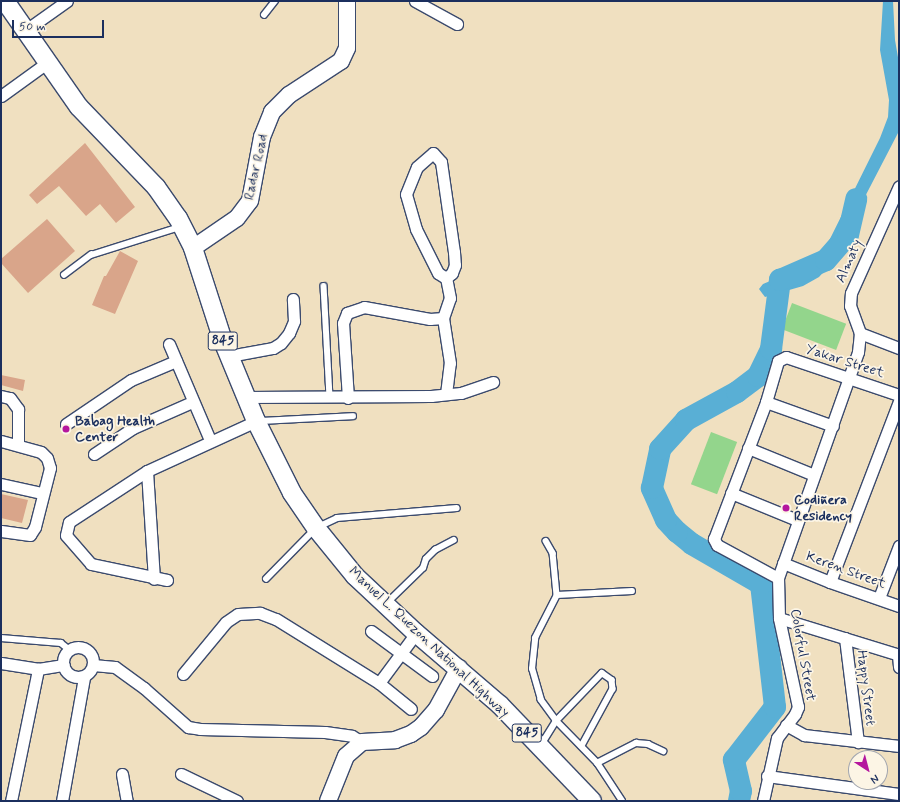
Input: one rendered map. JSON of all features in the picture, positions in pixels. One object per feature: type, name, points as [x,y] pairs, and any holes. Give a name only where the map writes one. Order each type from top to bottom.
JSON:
[{"type":"main road","name":"Manuel L. Quezon National Highway","points":[[5,1],[78,106],[156,187],[182,226],[193,248],[229,356],[256,421],[292,493],[316,528],[355,576],[416,633],[459,668],[500,705],[592,801]]},
{"type":"street","points":[[26,30],[67,1]]},
{"type":"street","name":"Radar Road","points":[[193,248],[237,218],[250,201],[262,137],[272,112],[289,95],[341,61],[347,48],[346,1]]},
{"type":"street","points":[[415,1],[457,24]]},
{"type":"street","points":[[1,96],[48,62]]},
{"type":"street","points":[[446,278],[452,273],[455,265],[454,252],[441,162],[433,153],[417,167],[406,194],[416,229],[438,273],[446,278],[450,298],[443,318],[450,363],[446,394]]},
{"type":"street","name":"Almaty","points":[[858,352],[860,333],[849,300],[899,186]]},
{"type":"street","points":[[229,356],[273,348],[281,343],[289,333],[294,321],[294,299]]},
{"type":"street","points":[[348,398],[343,323],[347,313],[364,306],[430,319],[443,318]]},
{"type":"street","points":[[860,333],[899,348]]},
{"type":"street","points":[[169,344],[192,402],[210,440]]},
{"type":"street","name":"Colorful Street","points":[[763,801],[776,738],[798,707],[779,618],[778,578],[797,520],[833,426],[858,352]]},
{"type":"street","name":"Yakar Street","points":[[766,402],[778,361],[786,357],[899,395]]},
{"type":"street","points":[[66,424],[131,380],[176,361]]},
{"type":"street","points":[[247,397],[330,396],[348,398],[446,394],[461,392],[493,382]]},
{"type":"street","points":[[1,396],[10,398],[18,409],[18,445]]},
{"type":"street","points":[[830,582],[899,401]]},
{"type":"street","points":[[94,454],[133,428],[192,402]]},
{"type":"street","points":[[778,578],[715,542],[714,539],[766,402],[833,426]]},
{"type":"street","points":[[167,580],[154,579],[91,564],[66,535],[72,518],[147,471],[210,440],[256,421]]},
{"type":"street","points":[[1,441],[41,452],[47,458],[50,468],[42,493],[35,528],[30,535],[1,531]]},
{"type":"street","points":[[748,448],[814,475]]},
{"type":"street","points":[[147,471],[154,579]]},
{"type":"street","points":[[1,484],[42,493]]},
{"type":"street","points":[[731,493],[797,520]]},
{"type":"street","points":[[879,598],[899,546]]},
{"type":"street","name":"Keren Street","points":[[782,563],[830,582],[899,606]]},
{"type":"street","points":[[183,674],[226,622],[238,614],[260,612],[276,619],[379,683],[411,710]]},
{"type":"street","points":[[779,618],[898,655],[899,668]]},
{"type":"street","points":[[371,631],[432,676]]},
{"type":"street","points":[[379,683],[416,633]]},
{"type":"street","name":"Happy Street","points":[[845,638],[858,742]]},
{"type":"street","points":[[62,801],[84,676],[93,664],[92,656],[87,650],[78,647],[70,650],[65,656],[64,665],[72,676],[84,676]]},
{"type":"street","points":[[1,663],[38,668],[64,665]]},
{"type":"street","points":[[93,664],[115,667],[144,688],[188,727],[200,729],[325,732],[352,736],[362,742],[395,740],[411,734],[421,728],[436,710],[459,668]]},
{"type":"street","points":[[11,801],[38,668]]},
{"type":"street","points":[[786,725],[804,735],[899,746]]},
{"type":"street","points":[[328,801],[346,756],[362,742]]},
{"type":"street","points":[[122,774],[127,801]]},
{"type":"street","points":[[181,774],[237,801]]},
{"type":"street","points":[[768,776],[899,794]]},
{"type":"lane","points":[[264,15],[275,1]]},
{"type":"lane","points":[[64,275],[92,255],[182,226]]},
{"type":"lane","points":[[324,286],[330,396]]},
{"type":"lane","points":[[256,421],[353,416]]},
{"type":"lane","points":[[266,579],[316,528],[337,518],[457,508]]},
{"type":"lane","points":[[385,604],[423,568],[426,559],[435,550],[454,540]]},
{"type":"lane","points":[[546,541],[553,553],[558,595],[535,638],[532,669],[541,700],[556,721],[597,763],[622,801]]},
{"type":"lane","points":[[558,595],[632,591]]},
{"type":"lane","points":[[1,638],[61,643],[70,650]]},
{"type":"lane","points":[[540,747],[556,721],[598,674],[602,673],[612,680],[613,689],[582,746]]},
{"type":"lane","points":[[597,763],[636,743],[648,744],[663,751]]},
{"type":"green space","points":[[792,303],[846,324],[836,350],[782,329]]},
{"type":"green space","points":[[711,432],[737,442],[717,494],[691,484]]},
{"type":"water","points":[[883,1],[893,1],[895,40],[899,63],[898,133],[829,266],[819,277],[803,286],[765,297],[759,289],[763,284],[813,263],[822,255],[880,138],[888,117],[889,100],[880,50]]},
{"type":"building","points":[[85,143],[135,207],[116,223],[100,204],[86,216],[59,186],[37,204],[29,195]]},
{"type":"building","points":[[47,219],[75,251],[28,293],[1,263],[1,259]]},
{"type":"building","points":[[120,251],[138,261],[115,314],[92,305],[104,276],[106,276]]},
{"type":"building","points":[[1,375],[25,380],[23,391],[1,385]]},
{"type":"building","points":[[1,494],[28,500],[22,523],[1,518]]},
{"type":"waterway","points":[[739,801],[741,791],[734,760],[775,707],[761,584],[692,544],[677,532],[666,520],[652,488],[660,449],[686,420],[737,392],[758,376],[771,349],[780,280],[826,260],[848,235],[856,199]]},
{"type":"place","name":"Babag Health Center","points":[[66,429]]},
{"type":"place","name":"Codiñera Residency","points":[[786,508]]}]
